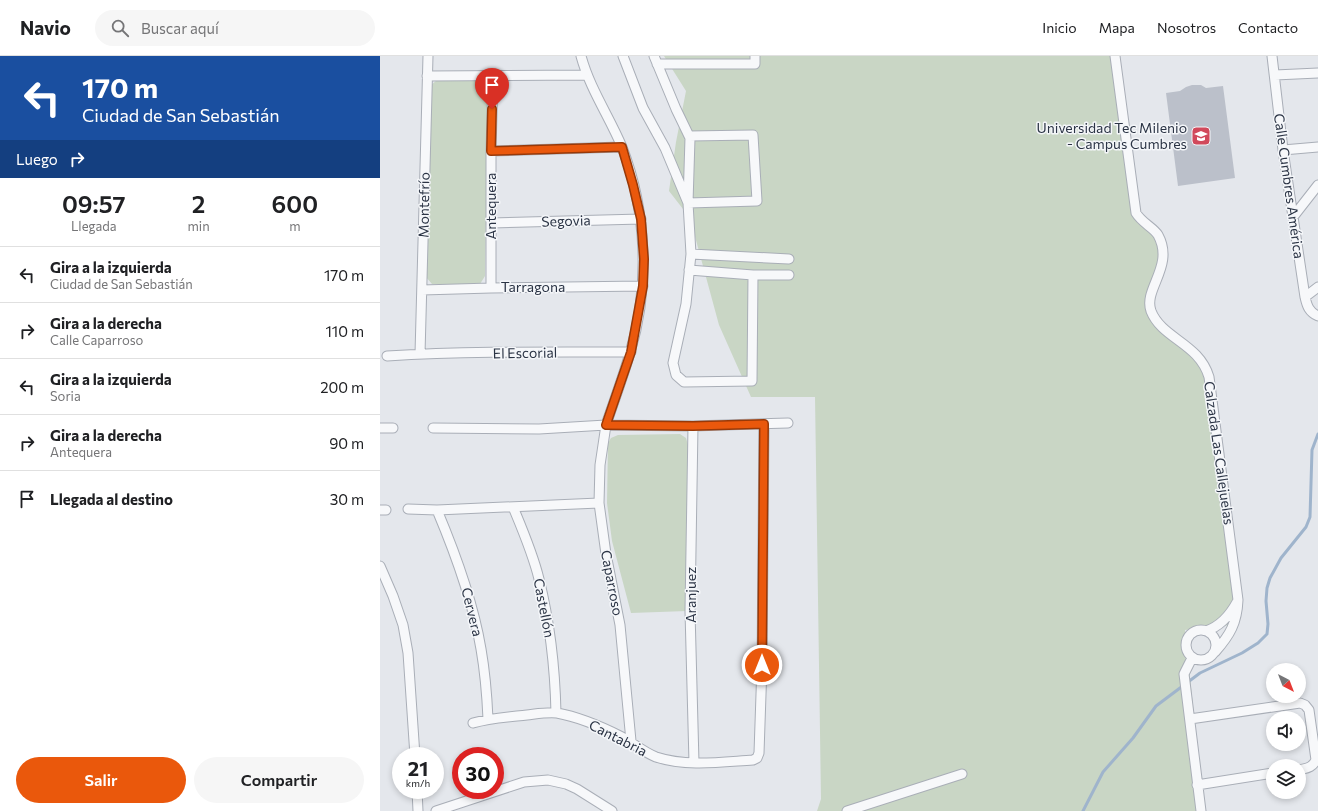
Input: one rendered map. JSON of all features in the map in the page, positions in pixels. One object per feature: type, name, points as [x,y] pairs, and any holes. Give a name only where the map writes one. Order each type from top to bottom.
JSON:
[{"type":"street","name":"Montefrío","points":[[420,354],[428,56]]},
{"type":"street","name":"Caparroso","points":[[581,56],[586,75],[622,147],[641,219],[644,259],[643,286],[631,352],[606,425],[600,465],[599,503],[606,554],[620,625],[631,741]]},
{"type":"street","points":[[623,56],[643,108],[665,148],[688,203]]},
{"type":"street","points":[[753,275],[752,381],[684,382],[676,375],[673,363],[686,304],[691,254],[688,203],[691,156],[690,138],[655,60],[755,64],[755,56]]},
{"type":"street","name":"Calzada Las Callejuelas","points":[[1115,56],[1136,213],[1143,223],[1157,233],[1162,244],[1163,259],[1149,300],[1151,310],[1155,319],[1163,328],[1196,353],[1207,370],[1238,600],[1238,614],[1232,630],[1215,652]]},
{"type":"street","name":"Calle Cumbres América","points":[[1272,56],[1283,150],[1305,297],[1308,309],[1315,315]]},
{"type":"street","points":[[1275,75],[1318,73]]},
{"type":"street","points":[[427,76],[586,75]]},
{"type":"street","name":"Antequera","points":[[491,288],[491,151],[493,76]]},
{"type":"street","points":[[688,203],[757,201],[753,135],[689,136]]},
{"type":"street","points":[[491,151],[622,147]]},
{"type":"street","points":[[1283,150],[1318,147]]},
{"type":"street","points":[[1293,217],[1318,185]]},
{"type":"street","name":"Segovia","points":[[492,223],[641,219]]},
{"type":"street","points":[[691,254],[789,259]]},
{"type":"street","points":[[689,270],[753,275],[789,274]]},
{"type":"street","name":"Tarragona","points":[[422,290],[643,286]]},
{"type":"street","points":[[1305,297],[1318,287]]},
{"type":"street","name":"El Escorial","points":[[386,356],[420,354],[631,352]]},
{"type":"street","points":[[433,428],[538,429],[606,425],[693,426],[788,423]]},
{"type":"street","name":"Cantabria","points":[[473,723],[488,719],[556,713],[586,721],[631,741],[655,756],[667,760],[694,763],[753,760],[757,758],[759,753],[762,665],[764,424]]},
{"type":"street","name":"Aranjuez","points":[[693,426],[690,612],[694,763]]},
{"type":"street","points":[[380,428],[393,428]]},
{"type":"street","points":[[408,509],[437,510],[599,503]]},
{"type":"street","name":"Castellón","points":[[513,507],[528,542],[539,579],[553,652],[556,713]]},
{"type":"street","name":"Cervera","points":[[437,510],[453,548],[468,593],[481,650],[488,719]]},
{"type":"street","points":[[380,566],[393,596],[403,625],[408,653],[414,747]]},
{"type":"street","points":[[1206,631],[1210,633],[1216,641],[1215,652],[1208,659],[1198,661],[1192,658],[1186,651],[1185,646],[1187,637],[1196,631],[1206,631],[1214,628],[1231,612],[1238,600]]},
{"type":"street","points":[[1192,658],[1184,674],[1201,811]]},
{"type":"street","points":[[1190,719],[1300,703],[1305,705],[1309,710],[1316,760],[1314,765],[1306,769]]},
{"type":"street","points":[[848,811],[962,774]]},
{"type":"street","points":[[1197,785],[1266,775]]},
{"type":"street","points":[[436,811],[524,782],[548,780],[566,784],[577,789],[612,811]]},
{"type":"street","points":[[417,799],[418,811]]},
{"type":"green space","points":[[664,56],[1113,56],[1136,217],[1156,232],[1161,248],[1148,300],[1150,313],[1191,354],[1207,375],[1237,602],[1230,625],[1185,630],[1204,811],[817,811],[821,799],[815,397],[751,397],[719,325],[690,218],[669,191],[676,142],[686,91]]},
{"type":"green space","points":[[436,81],[484,81],[488,88],[485,276],[480,284],[432,284],[426,277],[431,85]]},
{"type":"green space","points":[[680,434],[686,438],[688,445],[687,611],[631,613],[612,541],[607,503],[608,443],[611,438],[618,435]]},
{"type":"building","name":"Universidad Tec Milenio - Campus Cumbres","points":[[1192,85],[1201,85],[1206,88],[1223,86],[1235,178],[1178,186],[1166,93],[1180,91]]},
{"type":"waterway","points":[[1083,811],[1103,772],[1133,738],[1156,706],[1200,673],[1242,653],[1258,643],[1267,634],[1268,624],[1266,601],[1267,588],[1270,578],[1281,558],[1306,527],[1310,517],[1312,450],[1318,434]]},
{"type":"place","name":"Universidad Tec Milenio - Campus Cumbres","points":[[1201,136]]},
{"type":"route","points":[[492,109],[491,151],[622,147],[641,219],[644,259],[643,286],[631,352],[606,425],[693,426],[764,424],[762,665]]}]
